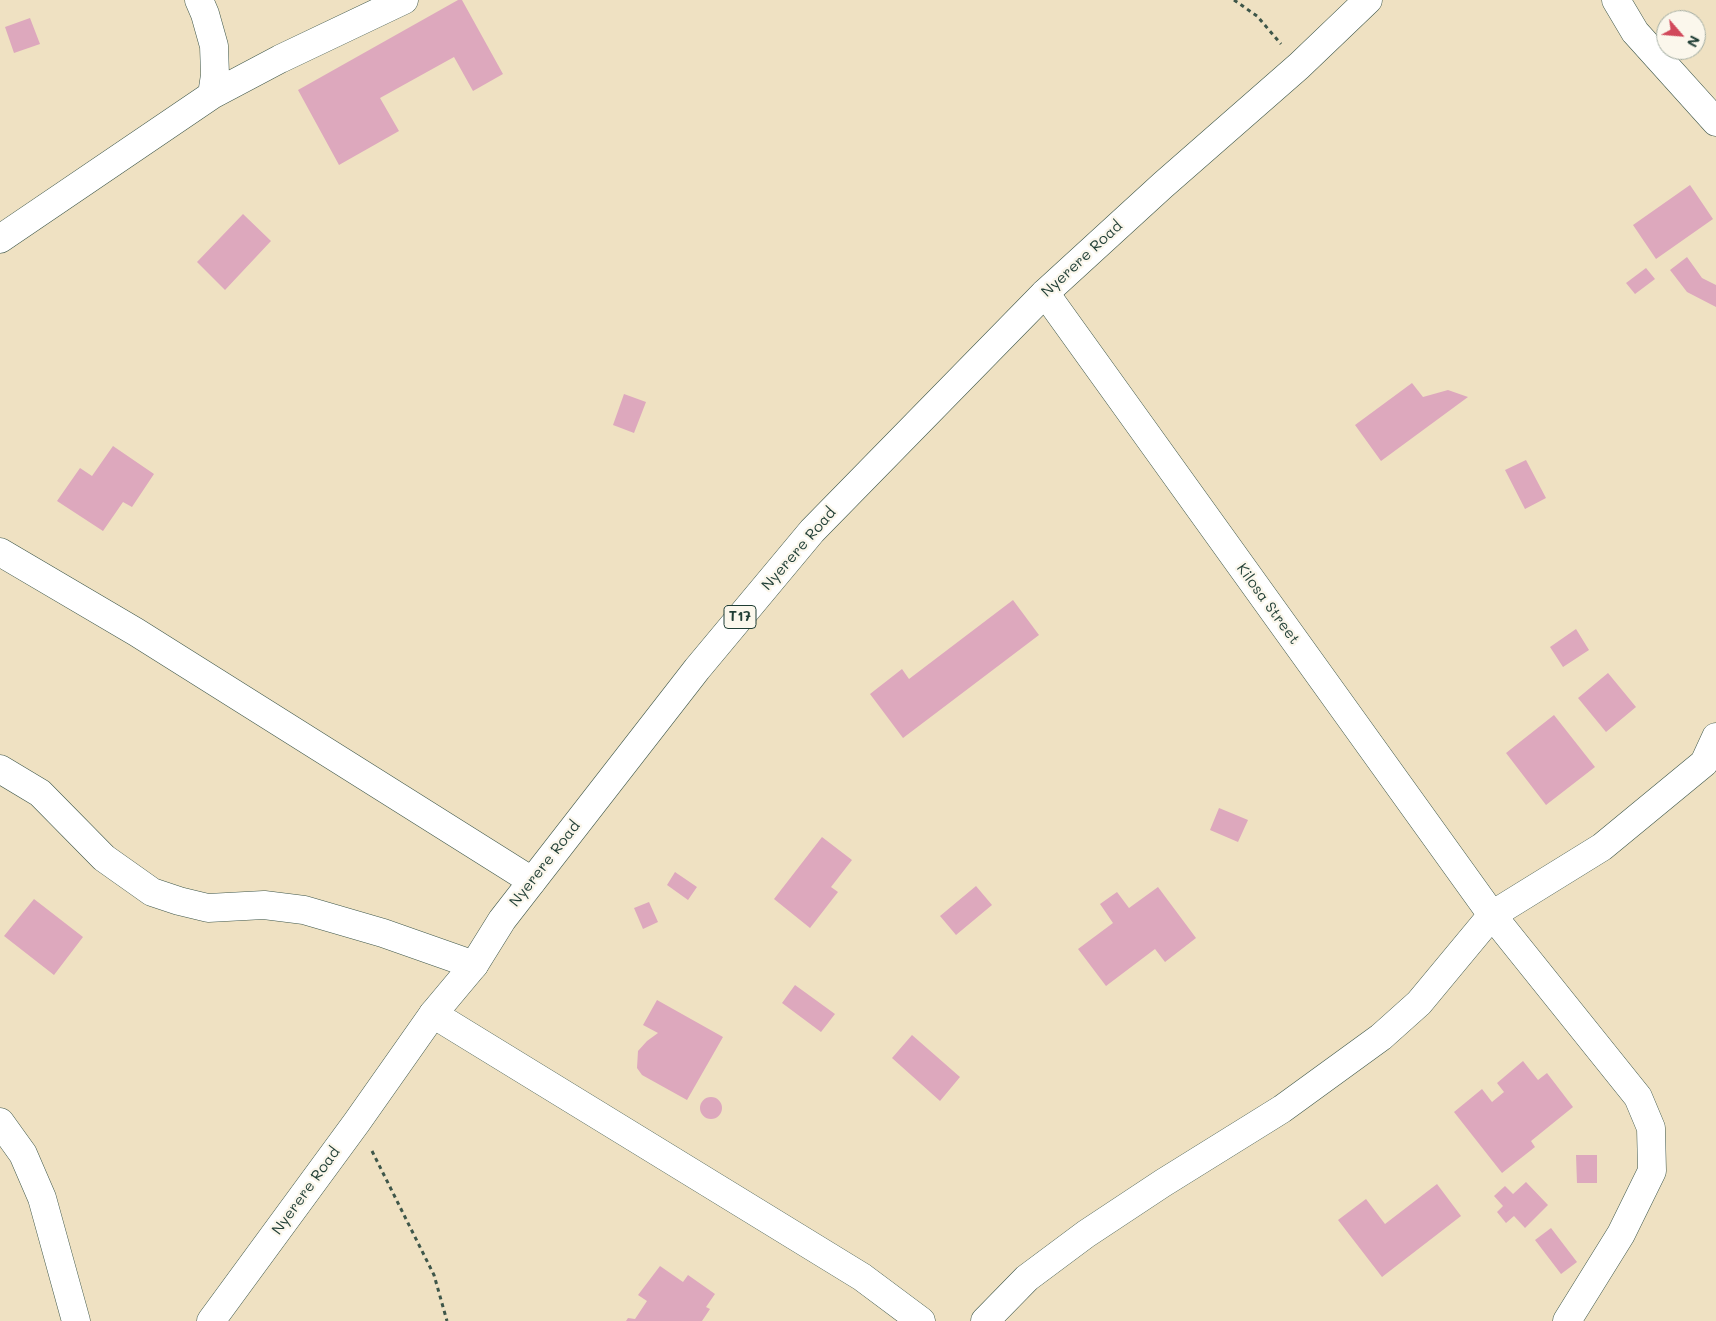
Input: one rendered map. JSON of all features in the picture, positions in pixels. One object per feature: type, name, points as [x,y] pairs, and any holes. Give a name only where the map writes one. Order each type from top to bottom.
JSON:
[{"type":"street","points":[[199,0],[214,46],[215,75],[212,95]]},
{"type":"street","points":[[0,239],[212,95],[404,0]]},
{"type":"street","name":"Nyerere Road","points":[[211,1321],[357,1122],[433,1014],[474,965],[502,920],[697,669],[812,532],[1045,293],[1163,185],[1299,66],[1368,0]]},
{"type":"street","points":[[1616,0],[1635,32],[1716,122]]},
{"type":"street","name":"Kilosa Street","points":[[1045,293],[1492,915],[1638,1097],[1651,1128],[1652,1171],[1621,1234],[1567,1321]]},
{"type":"street","points":[[0,552],[136,632],[532,882]]},
{"type":"street","points":[[985,1321],[1027,1278],[1086,1234],[1163,1183],[1282,1109],[1380,1037],[1419,1003],[1492,915],[1602,847],[1704,763],[1716,737]]},
{"type":"street","points":[[0,769],[40,793],[104,858],[152,892],[208,908],[264,905],[304,910],[383,933],[474,965]]},
{"type":"street","points":[[433,1014],[862,1277],[921,1321]]},
{"type":"street","points":[[0,1122],[23,1154],[42,1198],[76,1321]]},
{"type":"path","points":[[1234,0],[1257,16],[1299,66]]},
{"type":"path","points":[[357,1122],[434,1275],[447,1321]]},
{"type":"building","points":[[458,0],[462,0],[503,74],[473,91],[454,57],[380,98],[399,131],[339,165],[298,90]]},
{"type":"building","points":[[30,18],[40,44],[14,53],[5,27]]},
{"type":"building","points":[[1690,185],[1713,219],[1656,259],[1633,225]]},
{"type":"building","points":[[243,214],[271,241],[225,290],[197,262]]},
{"type":"building","points":[[1687,257],[1702,278],[1716,285],[1716,307],[1687,292],[1670,270]]},
{"type":"building","points":[[1646,268],[1655,279],[1635,294],[1626,283]]},
{"type":"building","points":[[1412,383],[1423,397],[1448,390],[1468,397],[1381,461],[1355,425]]},
{"type":"building","points":[[624,394],[646,402],[634,433],[613,425]]},
{"type":"building","points":[[113,446],[154,474],[132,507],[123,502],[103,531],[57,501],[80,468],[92,476]]},
{"type":"building","points":[[1526,460],[1546,498],[1525,509],[1505,470]]},
{"type":"building","points":[[1013,600],[1039,635],[903,738],[870,694],[902,669],[909,679]]},
{"type":"building","points":[[1576,629],[1589,650],[1563,667],[1550,647]]},
{"type":"building","points":[[1608,673],[1636,707],[1606,732],[1578,698]]},
{"type":"building","points":[[1554,715],[1595,767],[1546,805],[1506,753]]},
{"type":"building","points":[[1219,808],[1248,820],[1238,842],[1210,830]]},
{"type":"building","points":[[822,837],[852,860],[831,887],[838,892],[810,928],[774,899]]},
{"type":"building","points":[[675,872],[697,887],[688,900],[667,885]]},
{"type":"building","points":[[976,886],[992,905],[956,935],[940,916]]},
{"type":"building","points":[[1158,887],[1196,938],[1165,962],[1155,949],[1106,986],[1078,949],[1113,923],[1100,904],[1117,892],[1129,908]]},
{"type":"building","points":[[34,899],[83,937],[54,975],[4,936]]},
{"type":"building","points":[[649,902],[658,922],[643,929],[634,908]]},
{"type":"building","points":[[795,985],[835,1014],[821,1032],[782,1003]]},
{"type":"building","points":[[657,1000],[723,1037],[687,1100],[642,1075],[637,1068],[638,1051],[658,1033],[643,1025]]},
{"type":"building","points":[[912,1035],[960,1077],[940,1101],[892,1058]]},
{"type":"building","points":[[1523,1061],[1538,1080],[1547,1073],[1573,1107],[1531,1141],[1535,1147],[1502,1173],[1454,1112],[1482,1089],[1492,1102],[1504,1092],[1497,1083]]},
{"type":"building","points":[[711,1097],[719,1100],[722,1108],[719,1116],[711,1119],[703,1116],[700,1108],[703,1100]]},
{"type":"building","points":[[1576,1155],[1597,1155],[1597,1183],[1577,1183]]},
{"type":"building","points":[[1526,1182],[1548,1205],[1525,1228],[1514,1216],[1506,1223],[1497,1212],[1503,1206],[1494,1196],[1505,1186],[1513,1194]]},
{"type":"building","points":[[1437,1184],[1461,1216],[1382,1277],[1338,1220],[1366,1199],[1385,1224]]},
{"type":"building","points":[[1551,1228],[1577,1262],[1561,1274],[1535,1240]]},
{"type":"building","points":[[660,1266],[683,1282],[688,1275],[715,1294],[706,1307],[710,1309],[702,1321],[626,1321],[628,1318],[635,1319],[647,1301],[638,1295]]}]
